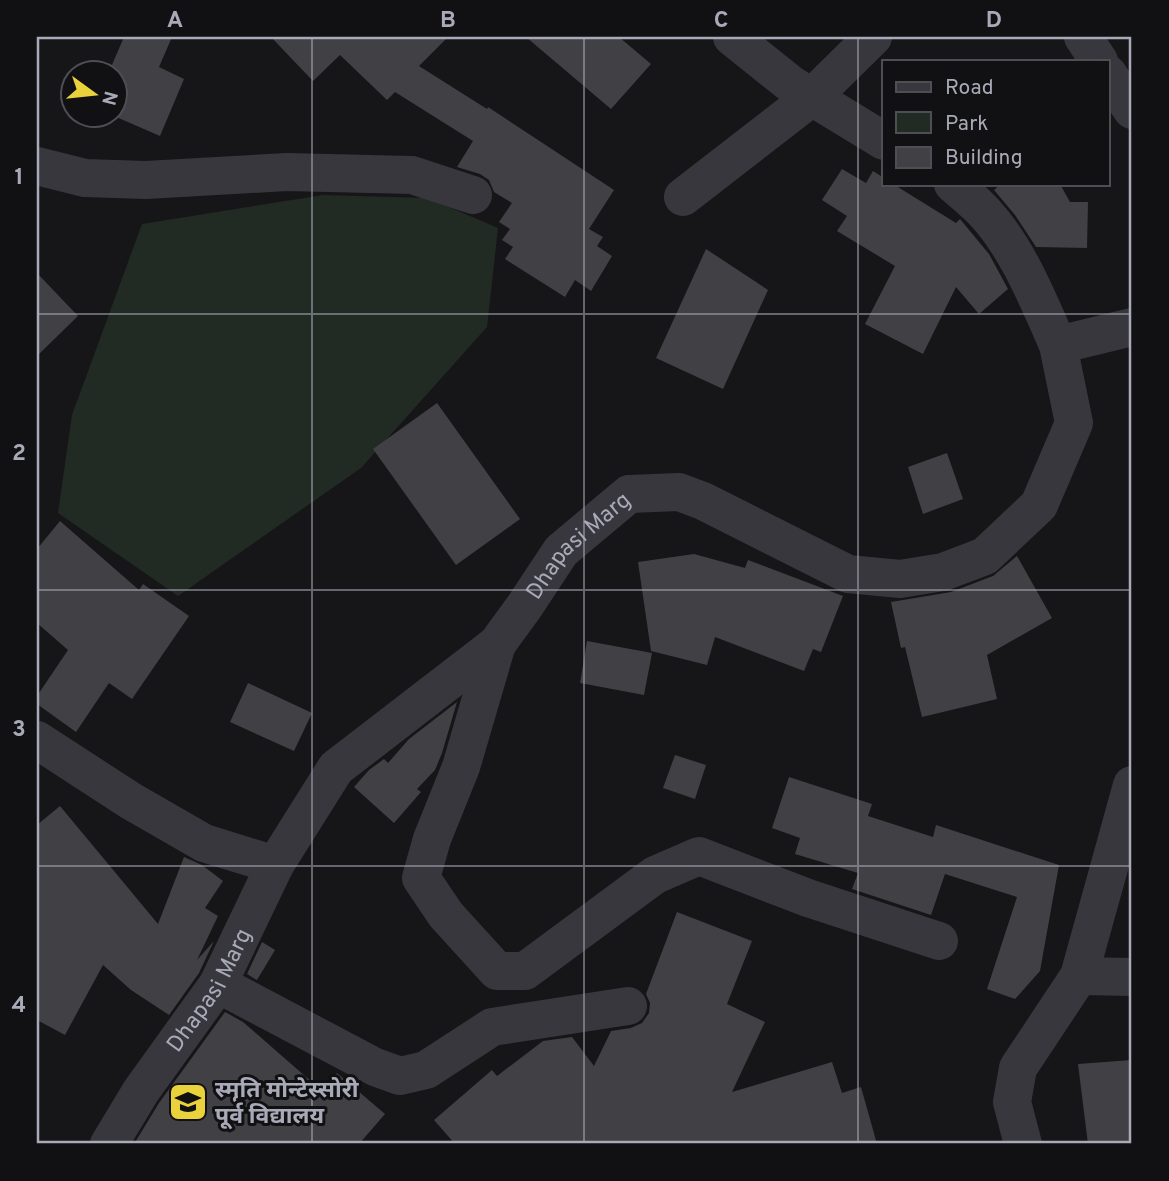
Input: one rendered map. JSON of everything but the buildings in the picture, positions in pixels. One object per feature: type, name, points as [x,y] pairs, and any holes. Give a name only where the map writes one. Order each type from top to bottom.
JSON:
[{"type":"street","points":[[732,37],[792,85],[882,140]]},
{"type":"street","points":[[683,197],[812,97],[873,37]]},
{"type":"street","points":[[1083,37],[1098,60]]},
{"type":"street","points":[[1110,77],[1132,110]]},
{"type":"street","points":[[37,166],[85,177],[146,180],[287,172],[411,175],[473,195]]},
{"type":"street","name":"Dhapasi Marg","points":[[109,1144],[141,1091],[218,984],[275,865],[336,768],[497,643],[561,551],[629,494],[679,492],[703,501],[848,574],[900,579],[943,572],[985,556],[1039,505],[1074,423],[1058,345],[1037,298],[1009,247],[985,213],[955,186]]},
{"type":"street","points":[[1058,345],[1132,327]]},
{"type":"street","points":[[497,643],[461,767],[432,839],[421,878],[446,915],[497,971],[525,971],[655,875],[699,856],[808,898],[939,942]]},
{"type":"street","points":[[37,740],[110,788],[204,843],[275,865]]},
{"type":"street","points":[[1023,1144],[1012,1102],[1018,1068],[1079,976],[1132,785]]},
{"type":"street","points":[[1079,976],[1132,977]]},
{"type":"street","points":[[218,984],[375,1068],[400,1076],[426,1070],[492,1027],[628,1006]]},
{"type":"green space","points":[[323,195],[428,198],[498,228],[487,327],[361,468],[178,596],[58,513],[72,415],[142,224]]},
{"type":"place","name":"स्मृति मोन्टेस्सोरी पूर्व विद्यालय","points":[[188,1102]]}]
